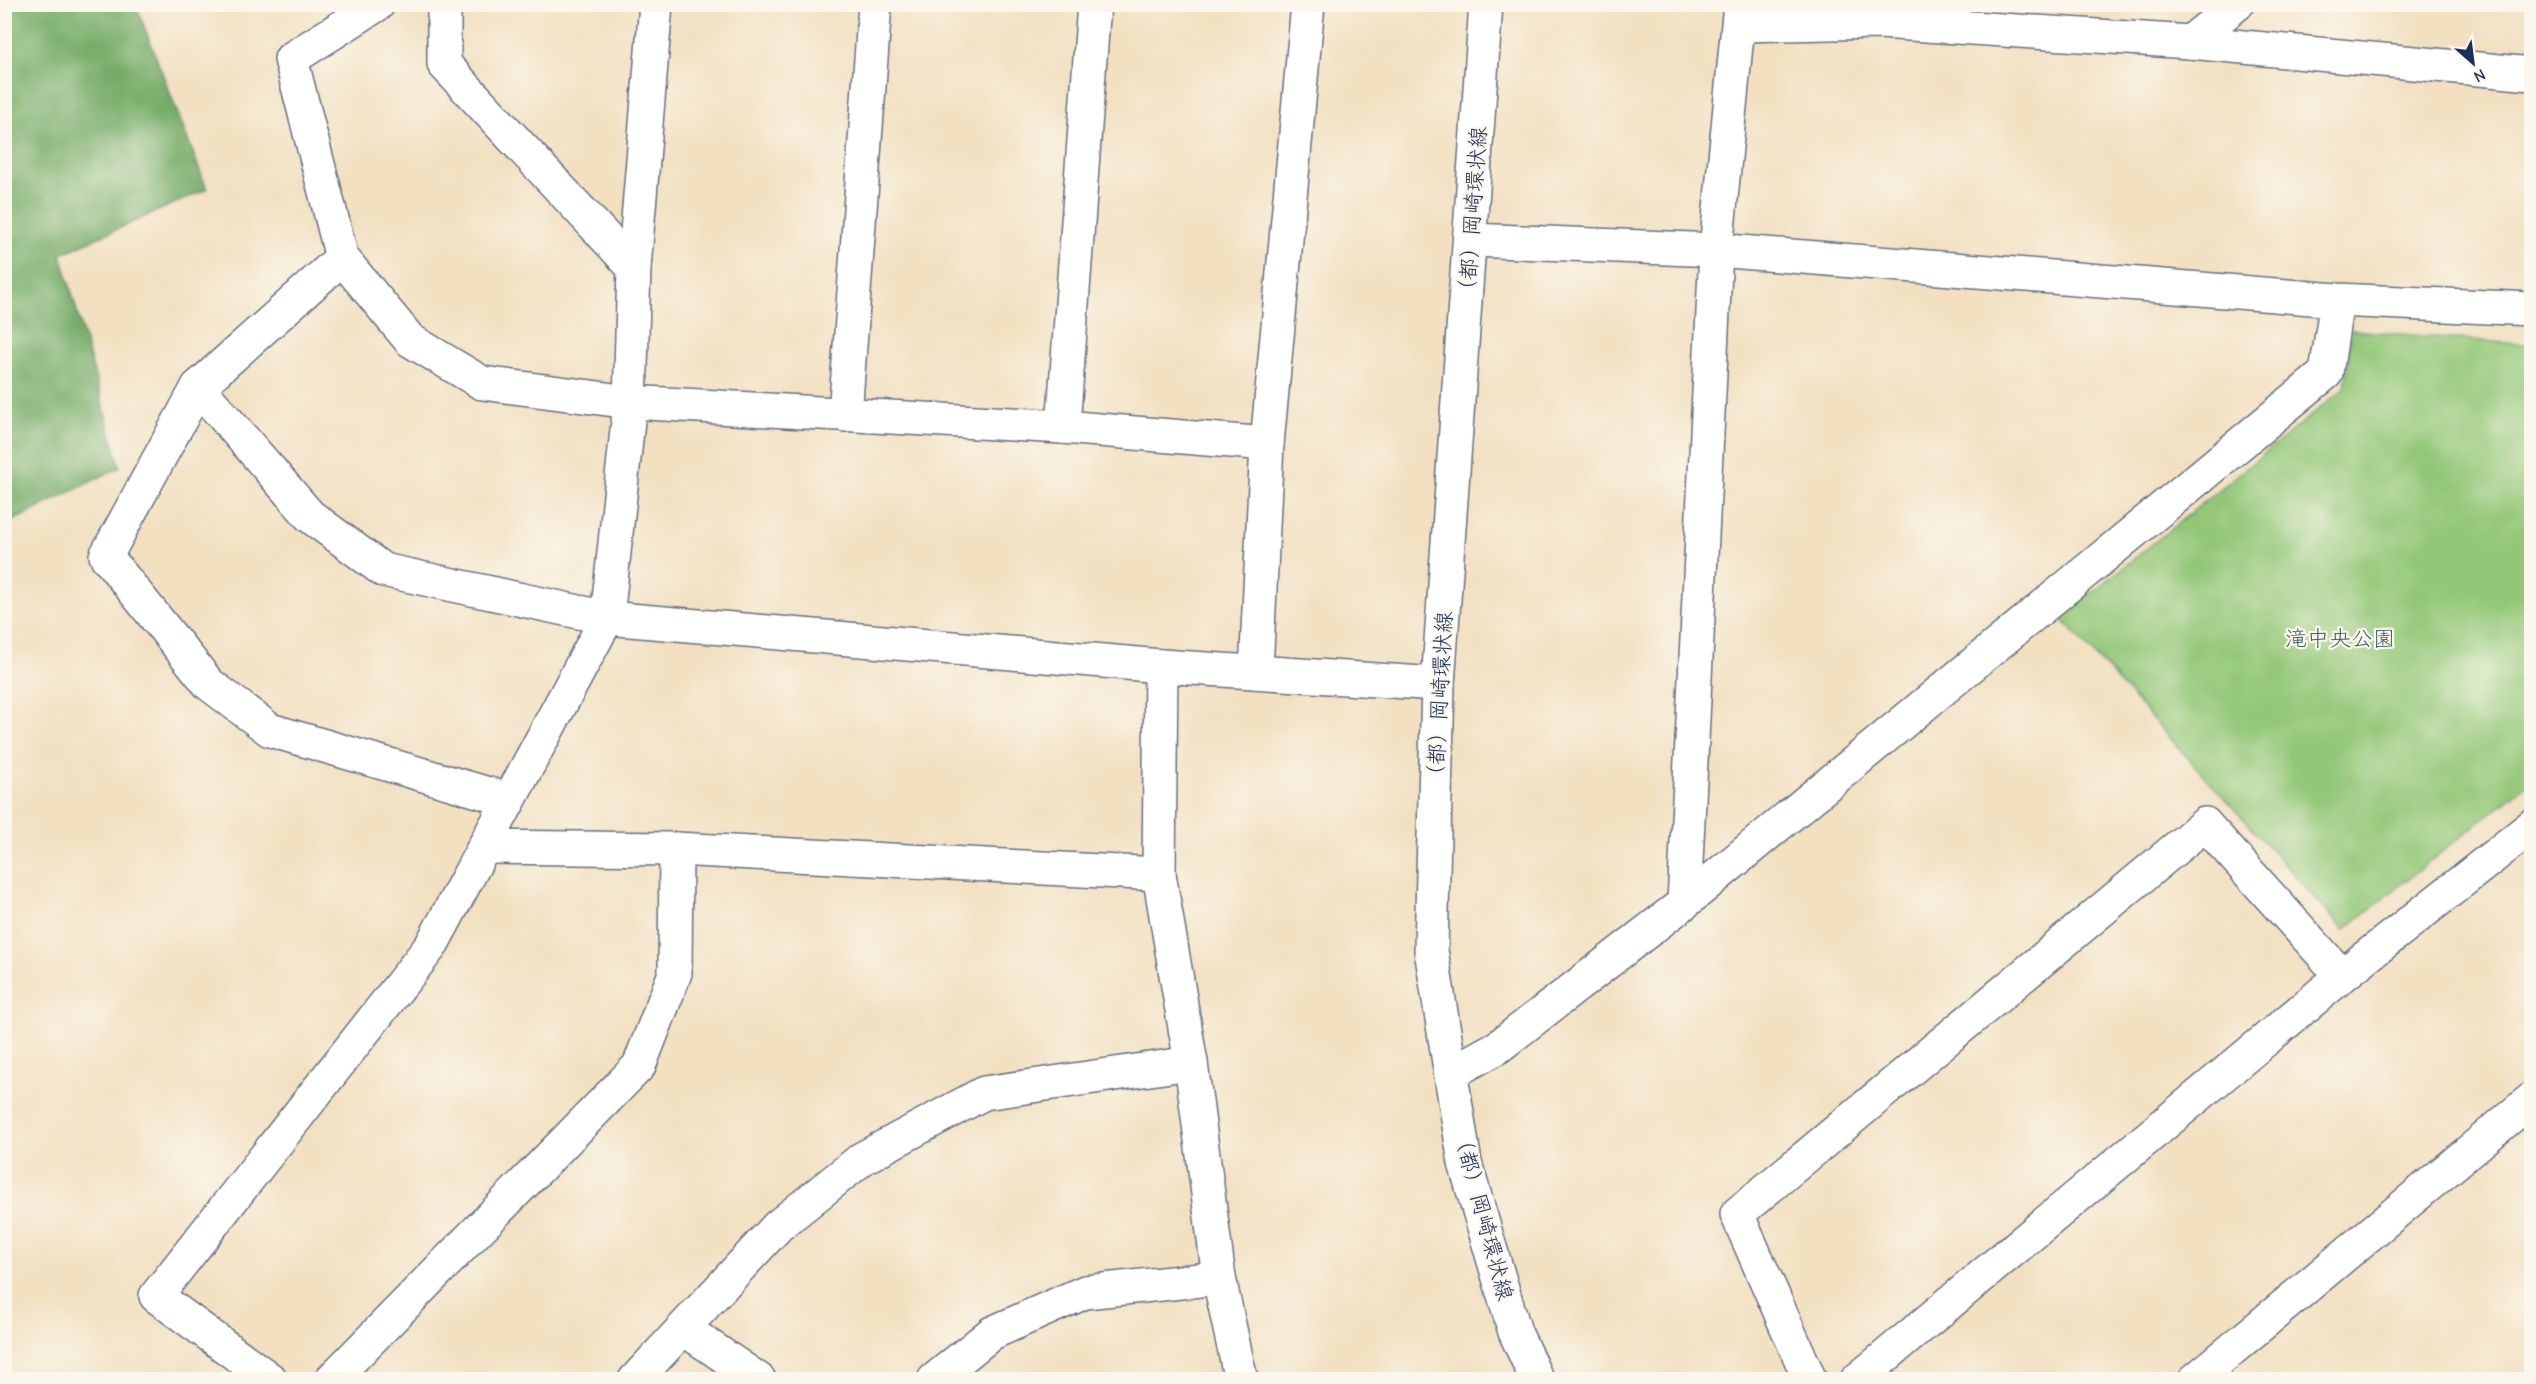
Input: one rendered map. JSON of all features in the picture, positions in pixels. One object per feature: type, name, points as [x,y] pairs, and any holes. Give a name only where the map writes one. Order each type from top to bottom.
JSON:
[{"type":"street","points":[[378,4],[291,58],[342,258],[410,340],[482,383],[630,402],[1063,428],[1267,444]]},
{"type":"street","points":[[444,4],[444,64],[634,268]]},
{"type":"street","points":[[271,1380],[156,1296],[430,946],[607,618],[630,402],[634,268],[656,4]]},
{"type":"street","points":[[844,415],[875,4]]},
{"type":"street","points":[[1063,428],[1094,4]]},
{"type":"street","points":[[1256,672],[1267,444],[1308,4]]},
{"type":"street","name":"（都）岡崎環状線","points":[[1486,4],[1438,684],[1431,950],[1465,1163],[1515,1332],[1537,1380]]},
{"type":"street","points":[[2190,42],[2237,4]]},
{"type":"street","points":[[1684,903],[1716,250],[1739,15],[1891,13],[2532,74]]},
{"type":"street","points":[[1471,240],[1716,250],[2337,300],[2532,309]]},
{"type":"street","points":[[342,258],[198,387],[106,556],[209,684],[270,730],[509,800]]},
{"type":"street","points":[[1450,1073],[1498,1047],[1684,903],[2326,373],[2337,300]]},
{"type":"street","points":[[198,387],[310,516],[383,570],[607,618],[1161,666],[1438,684]]},
{"type":"street","points":[[1161,666],[1159,874],[1191,1063],[1219,1278],[1241,1380]]},
{"type":"street","points":[[1810,1380],[1737,1214],[2205,824],[2342,976]]},
{"type":"street","points":[[1857,1380],[2342,976],[2532,826]]},
{"type":"street","points":[[484,847],[676,849],[1159,874]]},
{"type":"street","points":[[331,1380],[639,1066],[675,973],[676,849]]},
{"type":"street","points":[[634,1380],[778,1226],[863,1158],[984,1093],[1191,1063]]},
{"type":"street","points":[[2195,1380],[2532,1099]]},
{"type":"street","points":[[934,1380],[992,1333],[1085,1292],[1219,1278]]},
{"type":"street","points":[[684,1329],[759,1380]]},
{"type":"green space","points":[[5,4],[136,5],[207,189],[61,254],[120,467],[5,525]]},
{"type":"green space","name":"滝中央公園","points":[[2352,330],[2531,345],[2532,780],[2344,930],[2061,618],[2345,388]]}]
